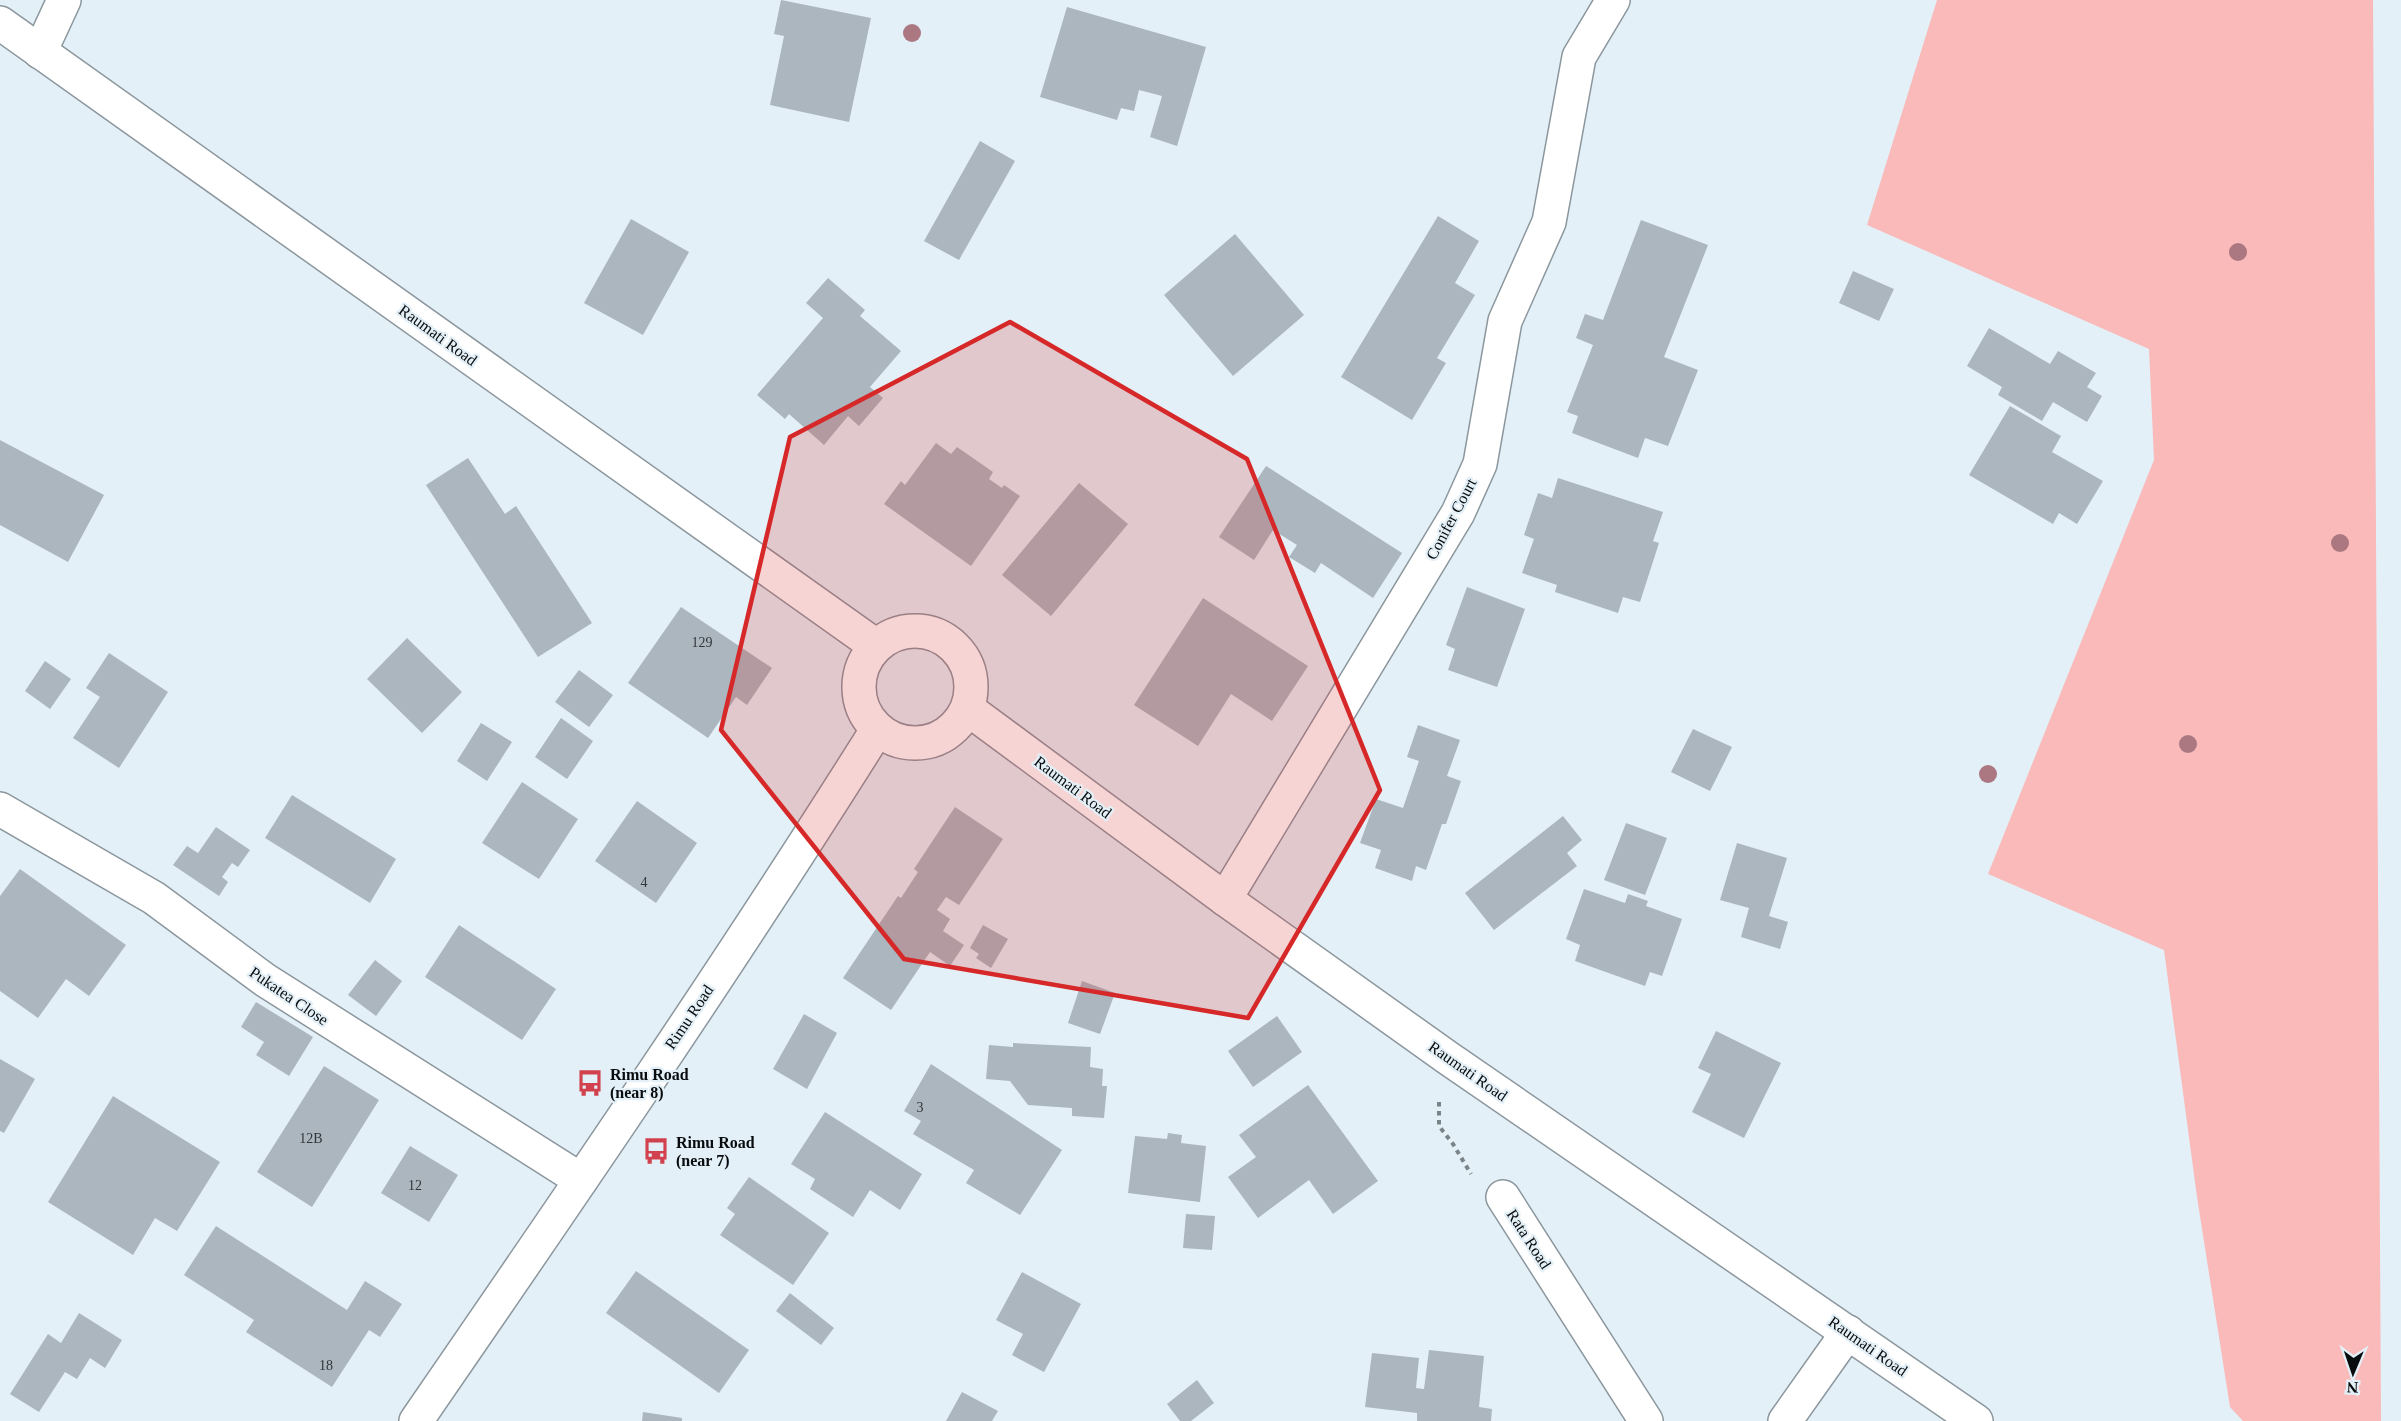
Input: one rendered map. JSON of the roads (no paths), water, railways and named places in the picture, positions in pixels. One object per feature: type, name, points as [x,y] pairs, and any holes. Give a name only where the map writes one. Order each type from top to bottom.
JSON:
[{"type":"main road","points":[[40,52],[64,0]]},
{"type":"main road","name":"Conifer Court","points":[[1225,899],[1458,513],[1480,464],[1505,321],[1549,222],[1579,57],[1613,0]]},
{"type":"main road","name":"Raumati Road","points":[[0,23],[876,646]]},
{"type":"main road","points":[[910,631],[930,632],[947,640],[961,653],[969,671],[972,690],[968,708],[958,724],[944,736],[928,743],[910,744],[893,739],[877,730],[863,711],[858,688],[863,666],[876,646],[892,636],[910,631]]},
{"type":"main road","name":"Raumati Road","points":[[968,708],[1225,899],[1448,1058],[1976,1421]]},
{"type":"main road","name":"Rimu Road","points":[[416,1421],[581,1180],[824,814],[877,730]]},
{"type":"main road","name":"Pukatea Close","points":[[0,809],[154,898],[265,980],[581,1180]]},
{"type":"main road","name":"Rata Road","points":[[1503,1197],[1646,1421]]},
{"type":"main road","points":[[1785,1421],[1848,1332]]},
{"type":"place","name":"Rimu Road (near 8)","points":[[590,1083]]},
{"type":"place","name":"Rimu Road (near 7)","points":[[656,1151]]}]
